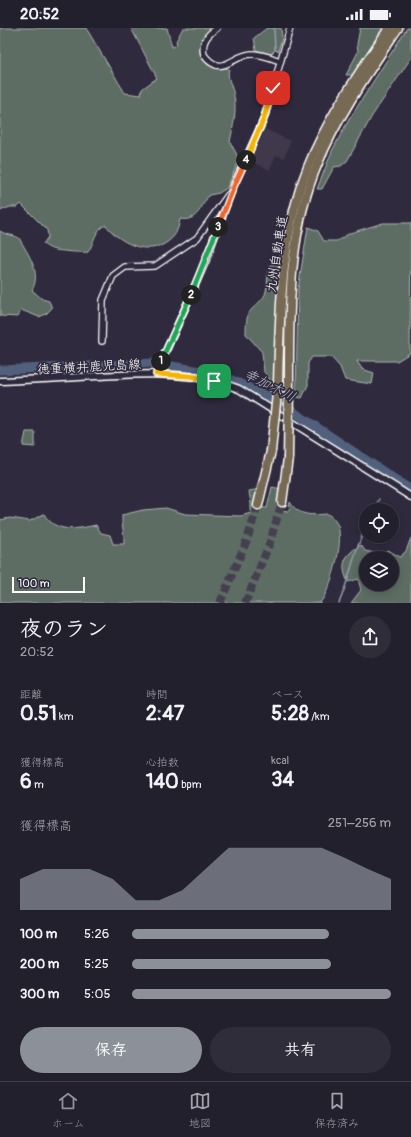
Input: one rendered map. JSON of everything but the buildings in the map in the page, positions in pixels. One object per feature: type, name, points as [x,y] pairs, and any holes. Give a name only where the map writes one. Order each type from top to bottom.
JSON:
[{"type":"highway","name":"九州自動車道","points":[[258,505],[271,451],[278,384],[280,310],[284,268],[294,213],[308,166],[324,132],[389,28]]},
{"type":"highway","name":"九州自動車道","points":[[282,502],[288,458],[289,310],[292,262],[301,215],[318,162],[365,77],[398,28]]},
{"type":"main road","name":"徳重横井鹿児島線","points":[[0,381],[156,372],[190,376],[214,381],[239,389],[411,497]]},
{"type":"street","points":[[218,28],[211,33],[204,42],[204,55],[212,63],[225,65],[252,54],[280,61]]},
{"type":"street","points":[[156,372],[206,261],[231,192],[264,118],[290,28]]},
{"type":"street","points":[[102,341],[103,300],[113,276],[125,266],[155,266],[197,238],[231,192]]},
{"type":"shaded area","points":[[265,129],[291,141],[284,158],[276,155],[270,170],[253,163],[255,159],[252,157]]},
{"type":"green space","points":[[0,28],[86,28],[125,93],[141,95],[142,89],[157,78],[131,28],[167,28],[172,47],[177,45],[176,41],[183,28],[212,28],[203,37],[200,49],[201,55],[203,60],[208,65],[214,68],[229,69],[228,76],[235,102],[230,142],[237,155],[238,162],[227,188],[219,193],[209,195],[198,213],[194,216],[186,219],[180,219],[177,231],[173,237],[165,244],[156,247],[138,247],[120,238],[106,225],[99,229],[88,252],[55,250],[43,244],[48,237],[47,230],[21,204],[18,207],[10,207],[0,211]]},
{"type":"green space","points":[[267,28],[281,28],[282,38],[278,51],[275,50],[271,54],[256,50],[254,38]]},
{"type":"green space","points":[[360,28],[384,28],[352,75],[346,75],[358,52],[357,44]]},
{"type":"green space","points":[[407,28],[411,28],[411,58],[372,116],[347,161],[341,166],[334,167],[322,189],[317,189],[332,151],[347,123]]},
{"type":"green space","points":[[383,223],[411,223],[410,353],[397,361],[357,361],[362,369],[374,373],[372,384],[345,380],[340,367],[331,357],[312,357],[308,363],[308,385],[302,398],[296,397],[298,289],[308,227],[318,231],[324,241],[337,241],[350,233]]},
{"type":"green space","points":[[0,231],[19,238],[26,250],[35,270],[35,284],[32,290],[42,299],[49,301],[52,308],[46,314],[39,317],[21,310],[18,317],[0,316]]},
{"type":"green space","points":[[281,261],[274,394],[269,391],[269,378],[264,372],[262,352],[246,334],[246,326],[249,313],[265,294],[269,269],[274,262]]},
{"type":"green space","points":[[26,432],[35,432],[35,447],[23,446]]},
{"type":"green space","points":[[272,487],[281,489],[279,510],[289,511],[290,502],[302,513],[311,515],[328,514],[334,519],[338,526],[338,555],[328,588],[320,603],[0,603],[0,520],[10,518],[30,521],[44,514],[55,525],[61,527],[74,529],[96,525],[101,533],[110,535],[113,544],[124,544],[122,515],[143,510],[166,508],[185,514],[241,516],[251,513],[249,491],[260,489],[256,507],[267,508]]},
{"type":"green space","points":[[411,538],[411,603],[351,603],[360,591],[399,591],[400,557],[406,551]]},
{"type":"green space","points":[[361,545],[365,551],[359,551],[359,583],[358,579],[348,582],[344,570],[345,560],[355,548]]},
{"type":"waterway","points":[[274,28],[275,50]]},
{"type":"waterway","name":"幸加木川","points":[[0,370],[154,363],[219,374],[265,395],[294,412],[411,490]]},
{"type":"waterway","points":[[377,503],[379,499]]},
{"type":"waterway","points":[[339,603],[359,543]]},
{"type":"tunnel","points":[[245,603],[269,545],[282,502]]},
{"type":"tunnel","points":[[220,603],[247,540],[258,505]]},
{"type":"route","points":[[214,381],[190,376],[156,374],[206,261],[234,186],[256,139],[273,88]]}]
